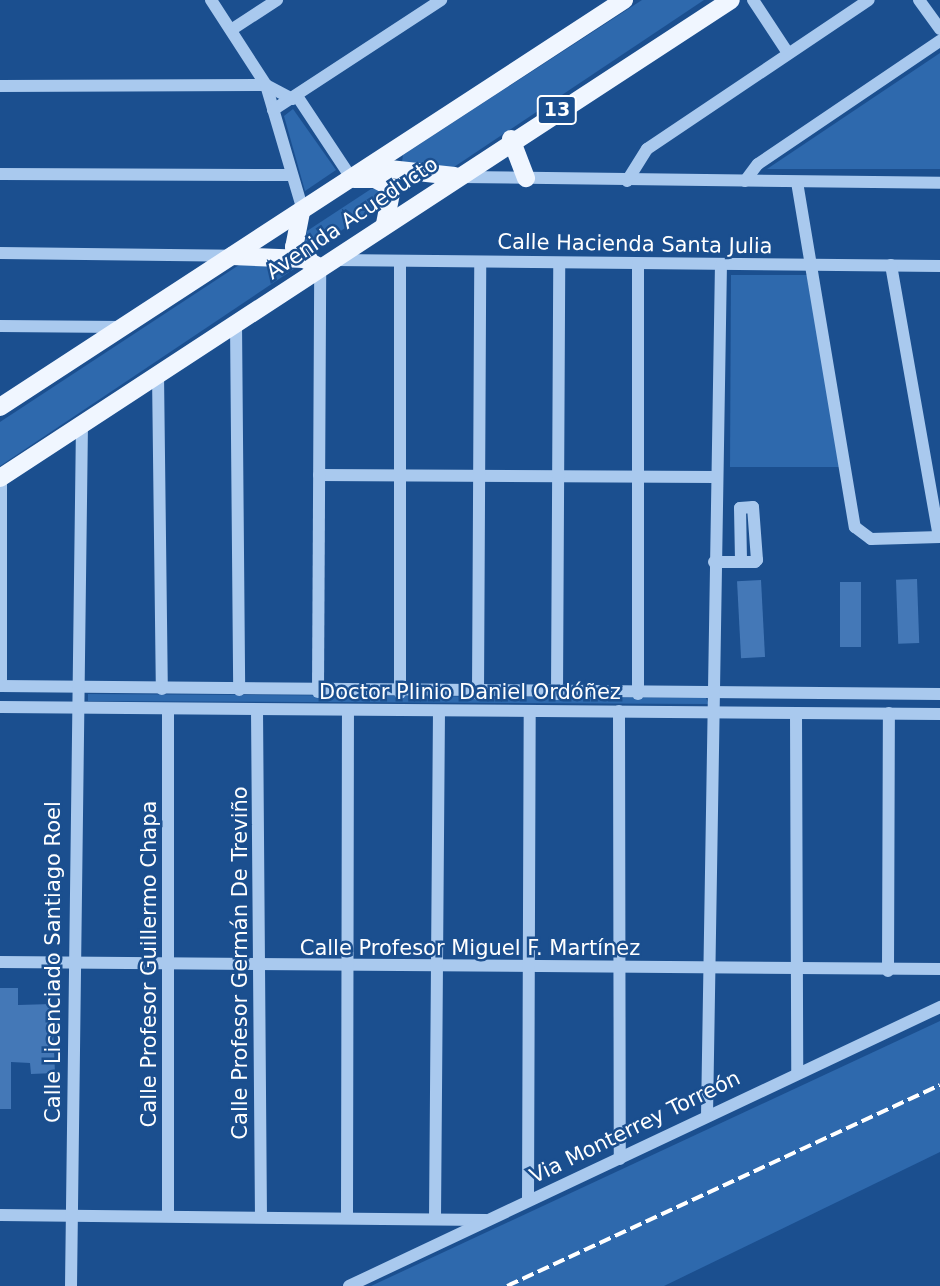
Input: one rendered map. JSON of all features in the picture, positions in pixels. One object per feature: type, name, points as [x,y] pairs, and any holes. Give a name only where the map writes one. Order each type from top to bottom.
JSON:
[{"type":"main road","name":"Avenida Acueducto","points":[[0,407],[624,0]]},
{"type":"main road","name":"Avenida Acueducto","points":[[0,478],[236,323],[318,262],[385,223],[726,1]]},
{"type":"main road","points":[[511,139],[527,178]]},
{"type":"main road","points":[[371,167],[454,176]]},
{"type":"main road","points":[[352,179],[375,179],[392,188],[385,223]]},
{"type":"main road","points":[[302,212],[295,247],[318,262]]},
{"type":"main road","points":[[232,256],[318,262]]},
{"type":"street","points":[[201,0],[211,0],[266,85],[302,212]]},
{"type":"street","points":[[231,30],[277,0]]},
{"type":"street","points":[[273,110],[441,0]]},
{"type":"street","points":[[753,0],[788,53]]},
{"type":"street","points":[[627,181],[648,149],[869,0]]},
{"type":"street","points":[[919,0],[940,29]]},
{"type":"street","points":[[745,181],[758,164],[940,41]]},
{"type":"street","points":[[0,86],[266,85],[295,98],[352,179]]},
{"type":"street","points":[[0,174],[292,175]]},
{"type":"street","points":[[454,176],[627,181],[940,183]]},
{"type":"street","points":[[797,182],[860,535],[939,537],[891,265]]},
{"type":"street","points":[[0,253],[232,256]]},
{"type":"street","points":[[400,261],[400,693]]},
{"type":"street","points":[[318,262],[318,692]]},
{"type":"street","name":"Calle Hacienda Santa Julia","points":[[318,262],[940,266]]},
{"type":"street","points":[[478,694],[480,262]]},
{"type":"street","points":[[557,694],[559,263]]},
{"type":"street","points":[[638,264],[638,694]]},
{"type":"street","points":[[707,1116],[711,711],[721,266]]},
{"type":"street","points":[[236,323],[239,690]]},
{"type":"street","points":[[0,326],[123,327]]},
{"type":"street","points":[[158,374],[162,689]]},
{"type":"street","name":"Calle Licenciado Santiago Roel","points":[[71,1286],[74,708],[80,687],[82,424]]},
{"type":"street","points":[[319,475],[636,479],[716,477]]},
{"type":"street","points":[[0,478],[1,686]]},
{"type":"street","points":[[714,562],[741,562]]},
{"type":"street","name":"Doctor Plinio Daniel Ordóñez","points":[[1,686],[478,694],[940,694]]},
{"type":"street","name":"Doctor Plinio Daniel Ordóñez","points":[[0,707],[168,711],[940,713]]},
{"type":"street","name":"Calle Profesor Germán De Treviño","points":[[257,710],[261,1216]]},
{"type":"street","name":"Calle Profesor Guillermo Chapa","points":[[168,711],[168,1216]]},
{"type":"street","points":[[347,1217],[348,711]]},
{"type":"street","points":[[435,1219],[439,711]]},
{"type":"street","points":[[619,711],[615,967],[620,1159]]},
{"type":"street","points":[[528,1200],[526,969],[530,712]]},
{"type":"street","points":[[796,713],[797,1071]]},
{"type":"street","points":[[888,971],[889,713]]},
{"type":"street","name":"Calle Profesor Miguel F. Martínez","points":[[0,962],[72,962],[169,967],[615,967],[888,971],[940,969]]},
{"type":"street","name":"Via Monterrey Torreón","points":[[349,1286],[620,1159],[797,1071],[940,1007]]},
{"type":"street","points":[[0,1215],[490,1220]]},
{"type":"shaded area","points":[[642,0],[704,0],[448,171],[402,162],[403,155]]},
{"type":"shaded area","points":[[940,53],[940,169],[767,169]]},
{"type":"shaded area","points":[[293,109],[336,170],[305,191],[284,116]]},
{"type":"shaded area","points":[[382,188],[382,204],[316,247],[305,242],[307,231],[371,189]]},
{"type":"shaded area","points":[[242,263],[294,269],[0,466],[0,422]]},
{"type":"shaded area","points":[[731,275],[807,275],[840,467],[730,467]]},
{"type":"shaded area","points":[[88,694],[706,698],[709,704],[88,701]]},
{"type":"shaded area","points":[[940,1021],[940,1152],[664,1286],[371,1286]]},
{"type":"building","points":[[917,579],[919,643],[898,644],[896,580]]},
{"type":"building","points":[[761,580],[765,657],[741,658],[737,581]]},
{"type":"building","points":[[840,582],[861,582],[861,647],[840,647]]},
{"type":"building","points":[[0,988],[18,988],[18,1005],[52,1004],[55,1073],[31,1074],[30,1063],[11,1062],[11,1109],[0,1109]]},
{"type":"railway","points":[[507,1286],[940,1085]]}]
